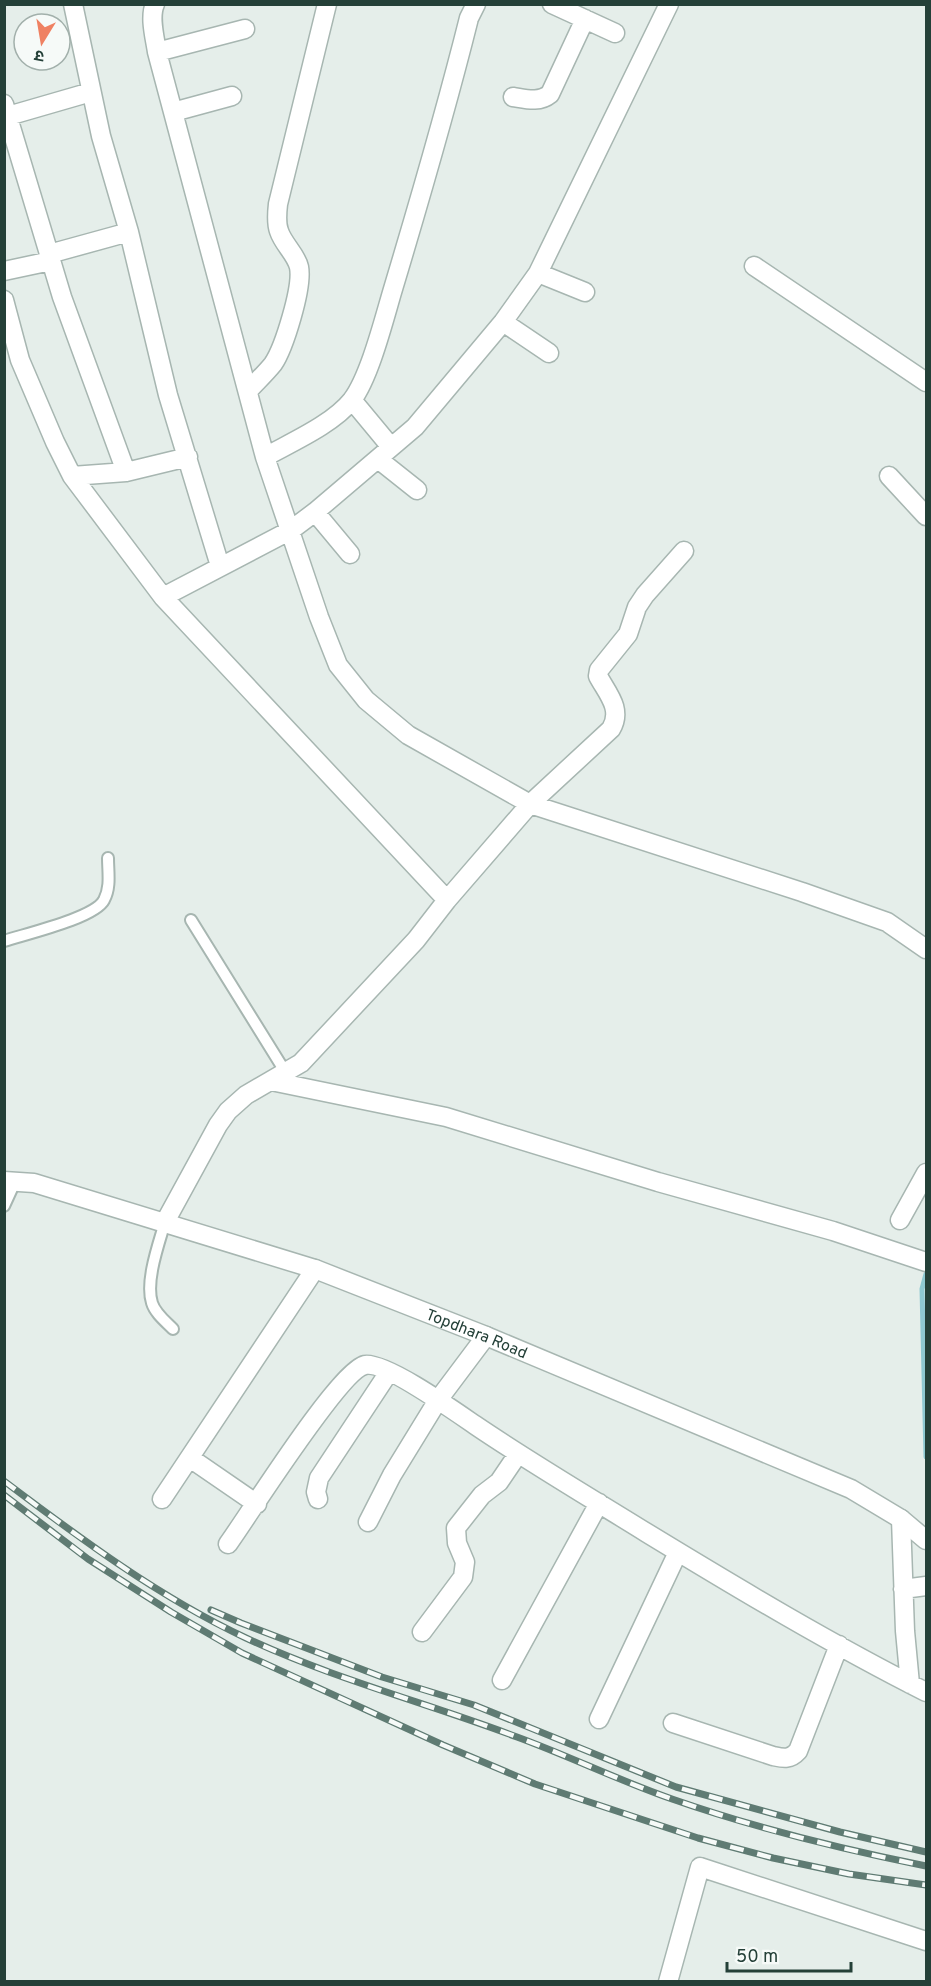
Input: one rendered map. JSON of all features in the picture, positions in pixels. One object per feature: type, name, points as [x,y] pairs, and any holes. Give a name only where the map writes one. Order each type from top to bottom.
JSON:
[{"type":"street","points":[[73,4],[91,92],[129,232],[168,395],[220,566]]},
{"type":"street","points":[[155,4],[153,18],[157,52],[265,457],[338,665],[366,700],[408,735],[530,804],[877,918],[887,922],[927,949]]},
{"type":"street","points":[[248,391],[273,363],[283,343],[297,296],[300,279],[299,266],[279,233],[278,204],[327,4]]},
{"type":"street","points":[[265,457],[329,420],[352,400],[361,384],[375,348],[446,112],[469,18],[476,4]]},
{"type":"street","points":[[163,597],[291,530],[415,427],[503,322],[538,273],[669,4]]},
{"type":"street","points":[[562,6],[615,33]]},
{"type":"street","points":[[513,97],[536,100],[550,94],[585,19]]},
{"type":"street","points":[[157,52],[246,29]]},
{"type":"street","points":[[91,92],[5,108],[62,297],[126,471]]},
{"type":"street","points":[[173,112],[232,96]]},
{"type":"street","points":[[4,271],[129,232]]},
{"type":"street","points":[[754,266],[927,382]]},
{"type":"street","points":[[538,273],[585,292]]},
{"type":"street","points":[[4,300],[20,360],[72,476],[163,597],[447,900]]},
{"type":"street","points":[[503,322],[549,353]]},
{"type":"street","points":[[352,400],[384,453],[417,490]]},
{"type":"street","points":[[72,476],[126,471],[188,457]]},
{"type":"street","points":[[889,476],[927,516]]},
{"type":"street","points":[[315,512],[350,554]]},
{"type":"street","points":[[165,1222],[228,1111],[246,1095],[301,1063],[417,940],[447,900],[530,804],[611,729],[616,714],[614,704],[598,676],[600,670],[628,634],[637,607],[645,595],[684,551]]},
{"type":"street","points":[[279,1077],[446,1117],[647,1179],[832,1231],[922,1261]]},
{"type":"street","points":[[900,1220],[927,1173]]},
{"type":"street","name":"Topdhara Road","points":[[10,1181],[34,1183],[315,1269],[486,1336],[851,1489],[901,1519],[927,1540]]},
{"type":"street","points":[[162,1499],[315,1269]]},
{"type":"street","points":[[368,1522],[392,1475],[438,1400],[486,1336]]},
{"type":"street","points":[[228,1544],[328,1399],[357,1369],[366,1365],[381,1367],[438,1400],[518,1454],[731,1584],[927,1692]]},
{"type":"street","points":[[318,1499],[316,1492],[319,1478],[389,1372]]},
{"type":"street","points":[[422,1632],[463,1577],[465,1562],[457,1543],[456,1528],[482,1494],[499,1482],[518,1454]]},
{"type":"street","points":[[190,1458],[257,1504]]},
{"type":"street","points":[[502,1680],[599,1503]]},
{"type":"street","points":[[901,1519],[917,1587],[910,1684]]},
{"type":"street","points":[[599,1719],[678,1552]]},
{"type":"street","points":[[673,1724],[773,1756],[793,1757],[798,1752],[839,1645]]},
{"type":"street","points":[[668,1982],[700,1866],[927,1941]]},
{"type":"lane","points":[[4,941],[86,915],[103,902],[109,885],[108,858]]},
{"type":"lane","points":[[191,920],[279,1077]]},
{"type":"lane","points":[[4,1206],[10,1181]]},
{"type":"lane","points":[[165,1222],[151,1280],[152,1302],[159,1315],[173,1329]]},
{"type":"waterway","points":[[926,1274],[922,1289],[926,1457]]},
{"type":"railway","points":[[4,1481],[91,1545],[152,1586],[214,1622],[279,1653],[517,1737],[703,1810],[798,1837],[926,1866]]},
{"type":"railway","points":[[4,1495],[88,1559],[171,1612],[242,1653],[443,1745],[535,1784],[698,1838],[773,1858],[849,1874],[926,1885]]},
{"type":"railway","points":[[211,1610],[382,1677],[474,1705],[676,1787],[840,1832],[926,1852]]}]
